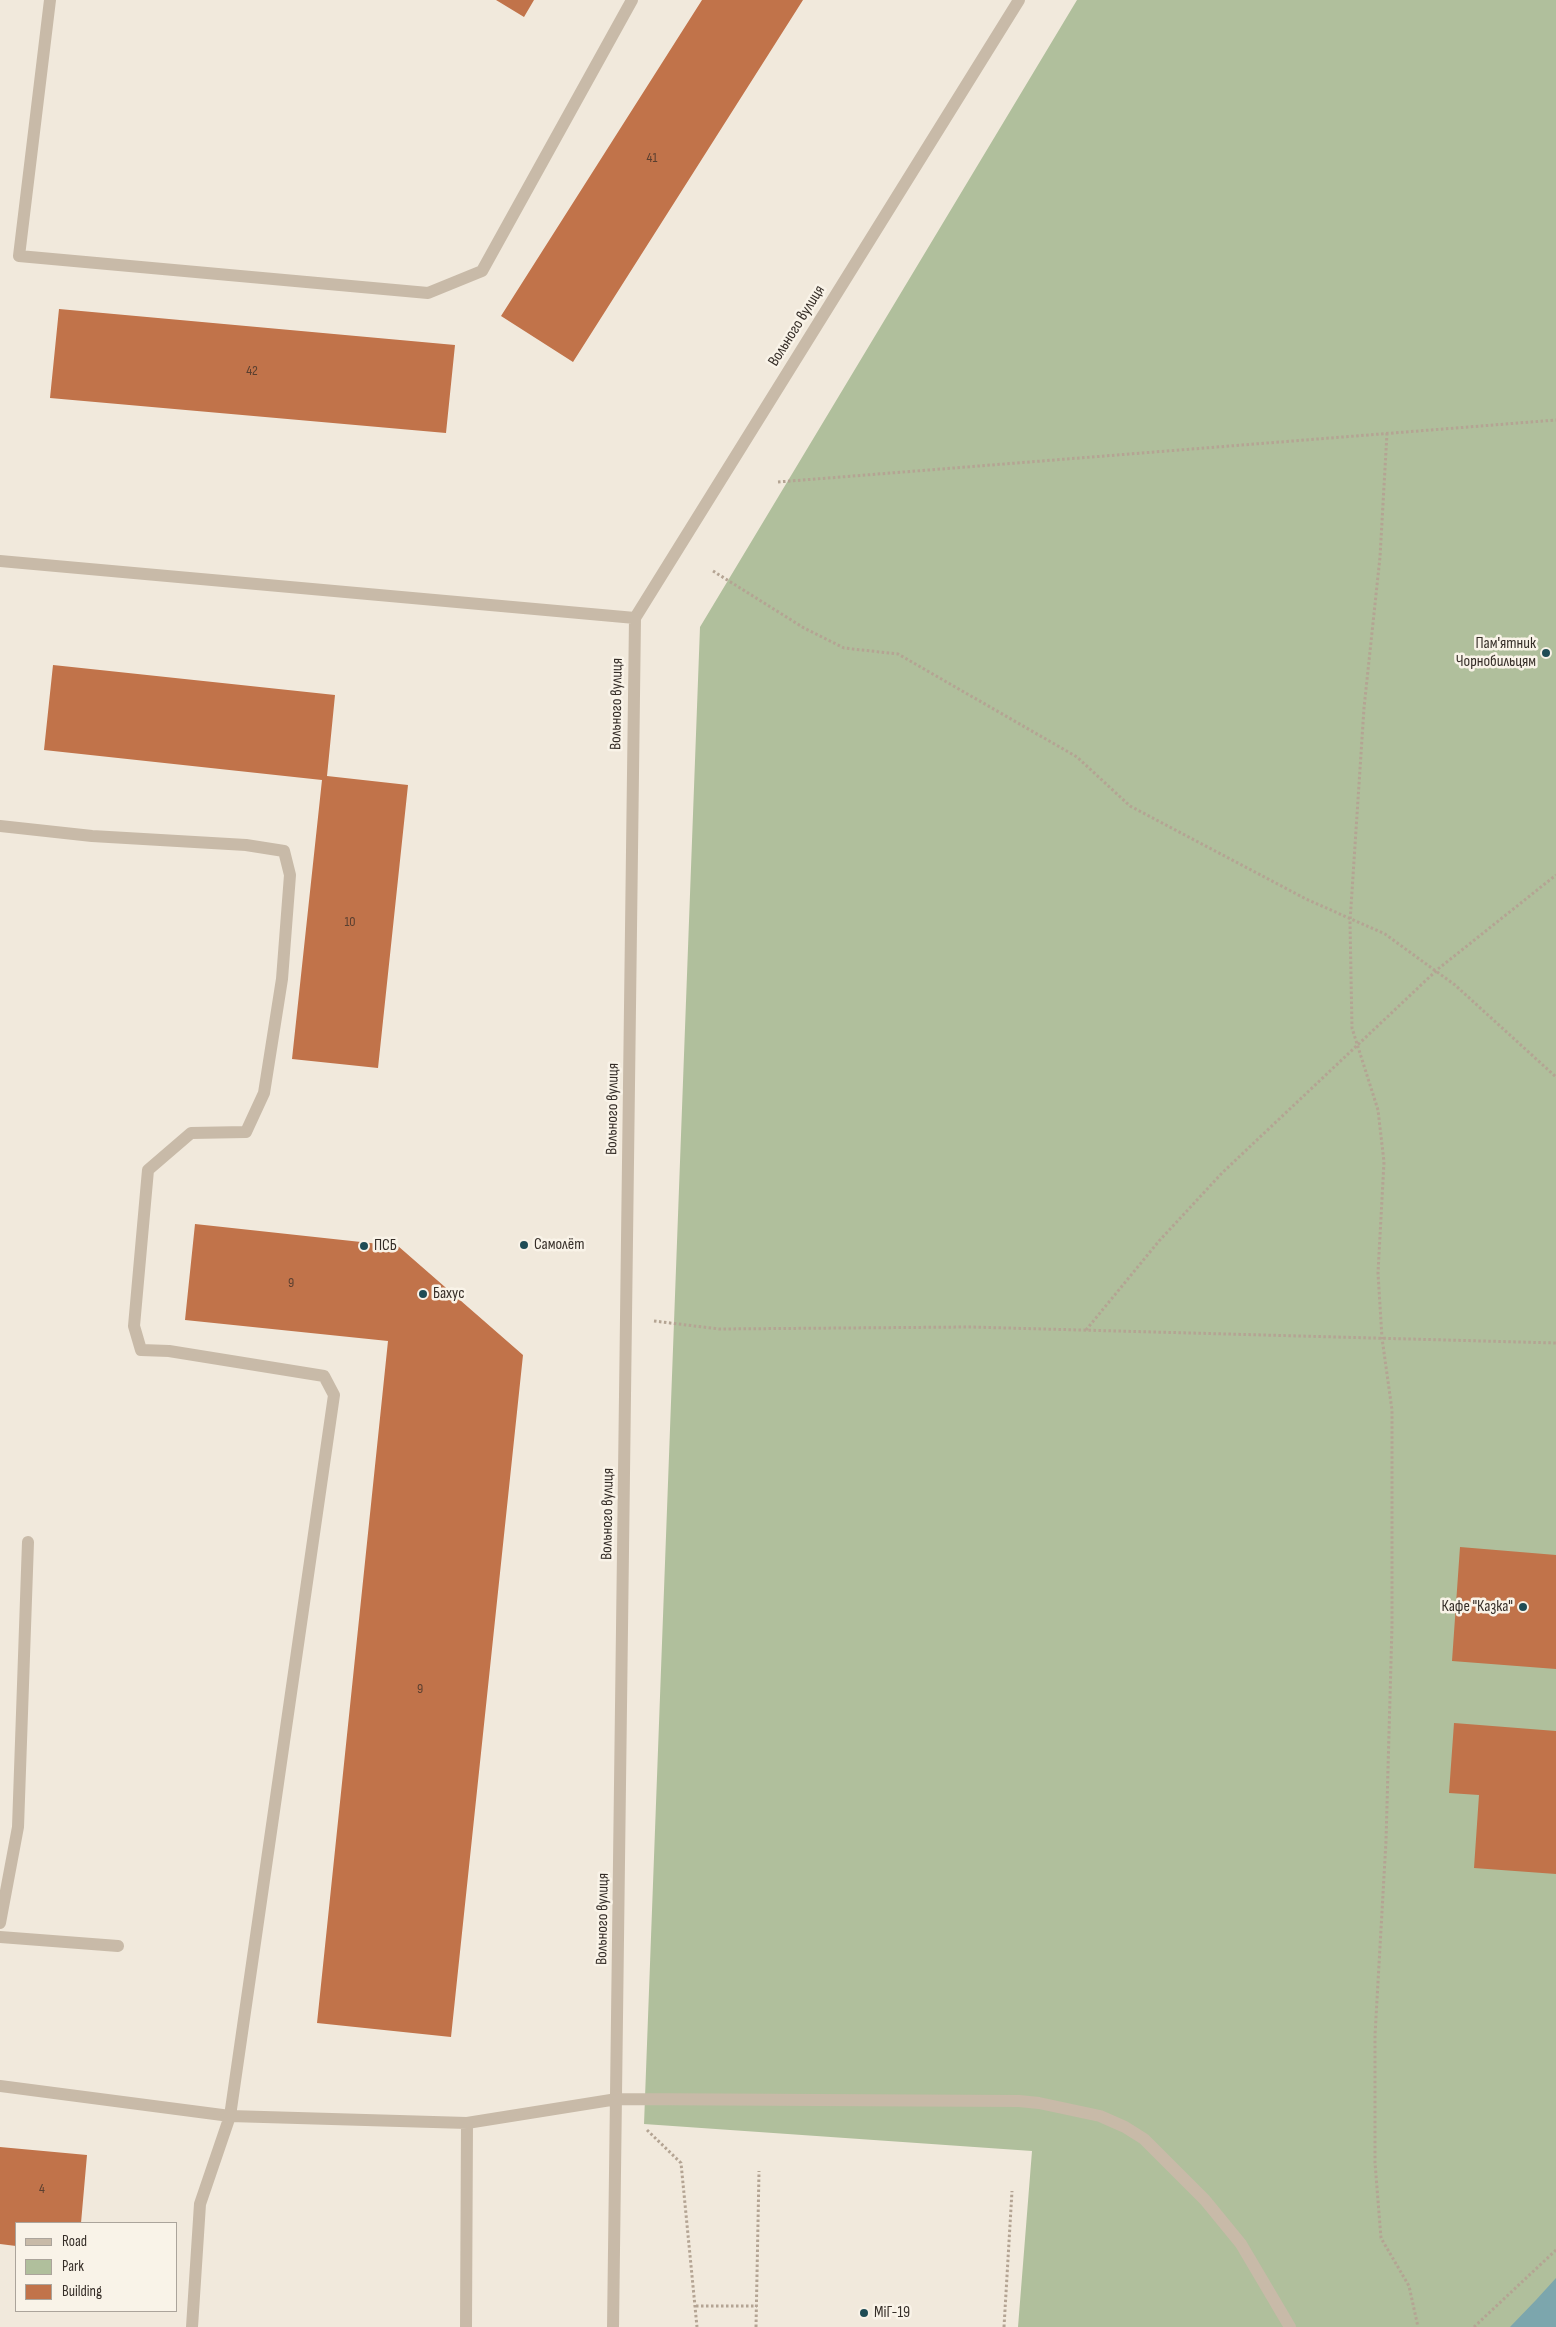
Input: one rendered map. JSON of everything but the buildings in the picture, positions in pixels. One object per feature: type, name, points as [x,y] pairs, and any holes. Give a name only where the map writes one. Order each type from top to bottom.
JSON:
[{"type":"street","points":[[50,0],[19,256],[428,293],[482,271],[632,0]]},
{"type":"street","name":"Вольного вулиця","points":[[613,2327],[635,618],[1019,0]]},
{"type":"street","points":[[0,561],[635,618]]},
{"type":"street","points":[[0,826],[92,836],[246,845],[284,851],[290,874],[282,978],[264,1093],[246,1132],[191,1132],[148,1170],[134,1326],[141,1350],[169,1351],[324,1376],[334,1395],[230,2116],[200,2204],[192,2327]]},
{"type":"street","points":[[0,1923],[18,1827],[28,1542]]},
{"type":"street","points":[[0,1937],[118,1946]]},
{"type":"street","points":[[0,2086],[230,2116],[466,2123],[617,2099],[1019,2101],[1040,2103],[1100,2116],[1125,2127],[1144,2139],[1205,2200],[1241,2244],[1290,2327]]},
{"type":"street","points":[[466,2123],[466,2327]]},
{"type":"path","points":[[778,482],[1556,420]]},
{"type":"path","points":[[1388,433],[1380,557],[1365,699],[1350,922],[1352,1028],[1378,1110],[1384,1162],[1378,1273],[1382,1338],[1392,1410],[1392,1626],[1386,1841],[1375,2034],[1375,2163],[1381,2238],[1409,2286],[1418,2327]]},
{"type":"path","points":[[713,571],[804,628],[844,648],[898,654],[1077,757],[1130,806],[1306,899],[1385,934],[1455,985],[1556,1077]]},
{"type":"path","points":[[1086,1330],[1159,1240],[1222,1173],[1438,969],[1556,875]]},
{"type":"path","points":[[626,1318],[719,1329],[970,1327],[1556,1343]]},
{"type":"path","points":[[617,2099],[681,2163],[696,2306],[696,2327]]},
{"type":"path","points":[[756,2327],[759,2171]]},
{"type":"path","points":[[1004,2327],[1012,2191]]},
{"type":"path","points":[[1474,2327],[1556,2250]]},
{"type":"path","points":[[696,2306],[757,2306]]},
{"type":"green space","points":[[1077,0],[1556,0],[1556,2327],[1018,2327],[1032,2151],[644,2124],[700,627]]},
{"type":"water","points":[[1556,2278],[1556,2327],[1510,2327],[1536,2300]]},
{"type":"place","name":"Пам'ятник Чорнобильцям","points":[[1546,653]]},
{"type":"place","name":"Самолёт","points":[[524,1245]]},
{"type":"place","name":"ПСБ","points":[[364,1246]]},
{"type":"place","name":"Бахус","points":[[423,1294]]},
{"type":"place","name":"Кафе \"Казка\"","points":[[1523,1607]]},
{"type":"place","name":"МіГ-19","points":[[864,2313]]}]
